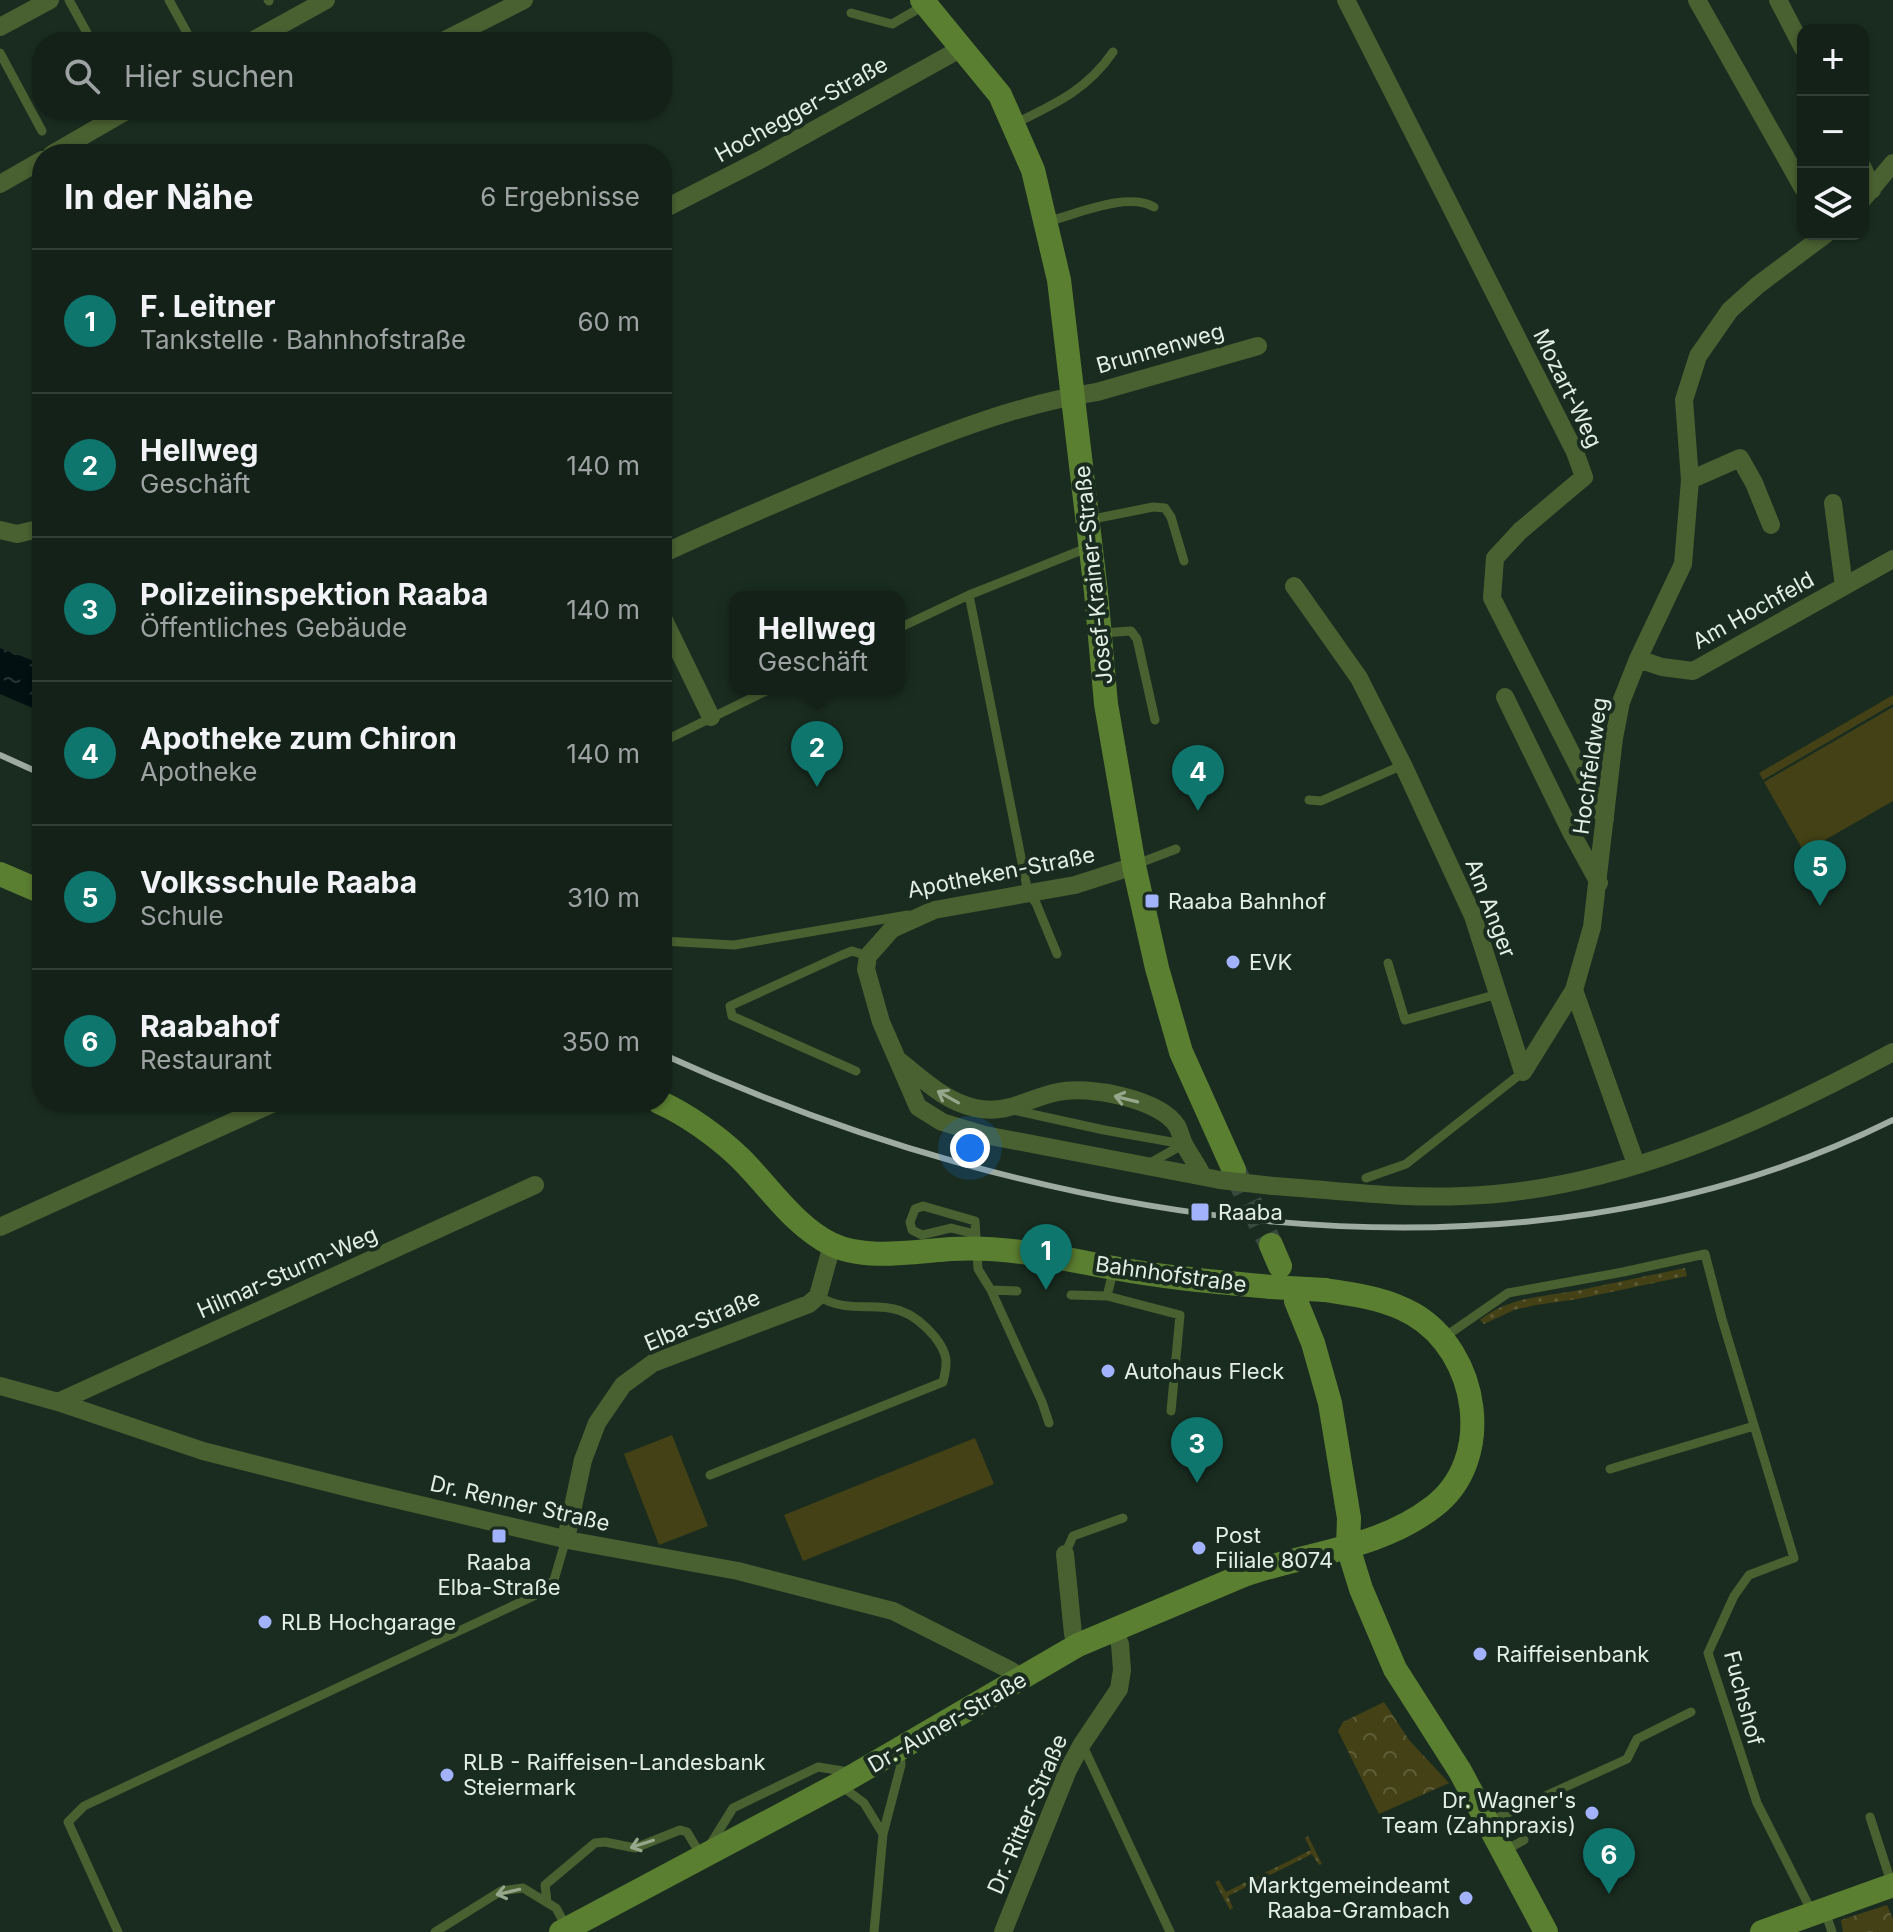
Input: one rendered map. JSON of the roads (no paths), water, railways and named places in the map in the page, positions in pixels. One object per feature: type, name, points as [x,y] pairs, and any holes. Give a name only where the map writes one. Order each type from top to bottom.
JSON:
[{"type":"main road","name":"Josef-Krainer-Straße","points":[[927,2],[1000,95],[1033,170],[1046,222],[1059,280],[1074,395],[1106,704],[1134,866],[1157,968],[1219,1175]]},
{"type":"main road","points":[[0,874],[32,888]]},
{"type":"main road","name":"Bahnhofstraße","points":[[672,1110],[738,1155],[802,1223],[832,1245],[871,1253],[976,1241],[1190,1280],[1274,1266],[1325,1290],[1378,1298],[1415,1315],[1441,1339],[1462,1371],[1471,1402],[1469,1456],[1459,1477],[1435,1506],[1396,1530],[1348,1547]]},
{"type":"main road","points":[[1296,1301],[1313,1343],[1330,1403],[1349,1518],[1348,1547],[1361,1589],[1395,1669],[1460,1771],[1488,1822],[1514,1845],[1546,1932]]},
{"type":"main road","name":"Dr.-Auner-Straße","points":[[564,1930],[849,1779],[1078,1645],[1244,1575],[1348,1547]]},
{"type":"main road","points":[[1762,1932],[1824,1919],[1892,1885]]},
{"type":"street","points":[[0,27],[50,0]]},
{"type":"street","points":[[268,32],[326,0]]},
{"type":"street","points":[[461,32],[524,0]]},
{"type":"street","name":"Mozart-Weg","points":[[1346,0],[1575,452],[1584,477],[1520,531],[1495,558],[1492,598],[1605,819]]},
{"type":"street","points":[[1697,0],[1797,177]]},
{"type":"street","points":[[1778,0],[1797,36]]},
{"type":"street","name":"Hochegger-Straße","points":[[672,205],[962,48]]},
{"type":"street","points":[[69,144],[111,120]]},
{"type":"street","points":[[1869,193],[1893,163]]},
{"type":"street","points":[[0,184],[32,166]]},
{"type":"street","name":"Hochfeldweg","points":[[1523,1072],[1574,990],[1592,927],[1621,702],[1683,564],[1690,480],[1684,400],[1698,356],[1730,310],[1818,240]]},
{"type":"street","name":"Brunnenweg","points":[[672,549],[754,511],[961,427],[1258,346]]},
{"type":"street","points":[[1690,480],[1740,458],[1771,525]]},
{"type":"street","name":"Am Hochfeld","points":[[1833,503],[1844,586]]},
{"type":"street","points":[[0,530],[17,534],[32,530]]},
{"type":"street","name":"Am Hochfeld","points":[[1638,659],[1662,667],[1693,671],[1893,559]]},
{"type":"street","name":"Am Anger","points":[[1294,586],[1359,678],[1403,765],[1473,916],[1523,1072]]},
{"type":"street","points":[[672,637],[711,717]]},
{"type":"street","points":[[1505,697],[1599,883]]},
{"type":"street","name":"Apotheken-Straße","points":[[934,910],[1075,885],[1134,866]]},
{"type":"street","points":[[934,910],[892,929],[868,956],[866,969],[881,1022],[918,1107],[942,1122],[1008,1140],[1273,1186],[1471,1196],[1574,1183],[1714,1138],[1825,1088],[1893,1052]]},
{"type":"street","points":[[1574,990],[1636,1164]]},
{"type":"street","points":[[896,1058],[949,1100],[979,1109],[1010,1109],[1059,1091],[1094,1092],[1133,1099],[1161,1110],[1177,1126],[1184,1144],[1219,1175]]},
{"type":"street","points":[[1008,1140],[1010,1109]]},
{"type":"street","points":[[0,1227],[254,1112]]},
{"type":"street","name":"Hilmar-Sturm-Weg","points":[[58,1402],[535,1185]]},
{"type":"street","points":[[818,1296],[832,1245]]},
{"type":"street","name":"Elba-Straße","points":[[566,1539],[583,1460],[597,1423],[623,1385],[653,1363],[809,1304],[818,1296]]},
{"type":"street","name":"Dr. Renner Straße","points":[[0,1386],[58,1402],[203,1451],[566,1539],[738,1571],[893,1611],[1023,1678]]},
{"type":"street","points":[[1065,1554],[1073,1634],[1078,1645]]},
{"type":"street","name":"Dr.-Ritter-Straße","points":[[1003,1932],[1068,1770],[1119,1689],[1122,1670],[1120,1644],[1114,1630]]},
{"type":"lane","points":[[69,0],[87,32]]},
{"type":"lane","points":[[169,0],[187,32]]},
{"type":"lane","points":[[851,13],[892,24],[927,2]]},
{"type":"lane","points":[[1014,124],[1079,89],[1099,73],[1113,52]]},
{"type":"lane","points":[[0,53],[32,112]]},
{"type":"lane","points":[[36,120],[42,131]]},
{"type":"lane","points":[[1046,222],[1121,202],[1144,201],[1154,207]]},
{"type":"lane","points":[[1088,520],[1153,507],[1165,508],[1171,517],[1184,561]]},
{"type":"lane","points":[[905,625],[969,595],[1091,546]]},
{"type":"lane","points":[[969,595],[1028,893],[1036,903],[1057,954]]},
{"type":"lane","points":[[1099,634],[1131,631],[1137,639],[1155,720]]},
{"type":"lane","points":[[672,737],[757,695]]},
{"type":"lane","points":[[1309,800],[1321,801],[1403,765]]},
{"type":"lane","points":[[1134,866],[1176,849]]},
{"type":"lane","name":"Apotheken-Straße","points":[[672,942],[734,945],[934,910]]},
{"type":"lane","points":[[856,1071],[732,1016],[730,1006],[852,951],[868,956]]},
{"type":"lane","points":[[1388,963],[1405,1020],[1498,994]]},
{"type":"lane","name":"Hochfeldweg","points":[[1366,1178],[1406,1164],[1523,1072]]},
{"type":"lane","points":[[1010,1109],[1184,1144]]},
{"type":"lane","points":[[1147,1165],[1184,1144]]},
{"type":"lane","points":[[976,1241],[951,1228],[929,1235],[916,1234],[910,1222],[911,1215],[923,1206],[975,1221],[978,1269],[991,1290],[1049,1423]]},
{"type":"lane","name":"Fuchshof","points":[[1441,1339],[1508,1293],[1705,1254],[1794,1558],[1749,1575],[1734,1596],[1708,1653],[1757,1803],[1824,1919]]},
{"type":"lane","points":[[1107,1296],[1114,1268]]},
{"type":"lane","points":[[991,1290],[1017,1291]]},
{"type":"lane","points":[[1071,1295],[1107,1296],[1180,1315],[1171,1411]]},
{"type":"lane","points":[[710,1475],[943,1382],[948,1361],[944,1349],[926,1326],[908,1312],[882,1306],[831,1304],[818,1296]]},
{"type":"lane","points":[[1610,1469],[1754,1426]]},
{"type":"lane","points":[[1065,1554],[1073,1536],[1123,1518]]},
{"type":"lane","points":[[118,1932],[68,1822],[84,1806],[536,1595],[554,1580],[566,1539]]},
{"type":"lane","points":[[1488,1822],[1627,1759],[1637,1739],[1691,1712]]},
{"type":"lane","points":[[1082,1744],[1170,1932]]},
{"type":"lane","points":[[874,1932],[883,1834],[901,1765],[900,1748]]},
{"type":"lane","points":[[849,1779],[883,1834]]},
{"type":"lane","points":[[1870,1817],[1892,1885]]},
{"type":"lane","points":[[547,1902],[545,1885],[595,1843],[635,1848],[680,1830],[687,1832],[702,1858]]},
{"type":"lane","points":[[435,1932],[501,1891],[523,1888],[556,1908],[564,1930]]},
{"type":"water","points":[[0,648],[32,660],[32,708],[0,694]]},
{"type":"tunnel","points":[[1234,1170],[1271,1245]]},
{"type":"railway","points":[[0,755],[32,769]]},
{"type":"railway","points":[[672,1058],[806,1113],[958,1162],[1114,1199],[1274,1222],[1434,1227],[1592,1214],[1746,1179],[1893,1120]]},
{"type":"place","name":"Hellweg","points":[[817,787]]},
{"type":"place","name":"Apotheke zum Chiron","points":[[1198,811]]},
{"type":"place","name":"Raaba Bahnhof","points":[[1152,901]]},
{"type":"place","name":"Volksschule Raaba","points":[[1820,906]]},
{"type":"place","name":"EVK","points":[[1233,962]]},
{"type":"place","name":"Raaba","points":[[1200,1212]]},
{"type":"place","name":"F. Leitner","points":[[1046,1290]]},
{"type":"place","name":"Autohaus Fleck","points":[[1108,1371]]},
{"type":"place","name":"Polizeiinspektion Raaba","points":[[1197,1483]]},
{"type":"place","name":"Raaba Elba-Straße","points":[[499,1536]]},
{"type":"place","name":"Post Filiale 8074","points":[[1199,1548]]},
{"type":"place","name":"RLB Hochgarage","points":[[265,1622]]},
{"type":"place","name":"Raiffeisenbank","points":[[1480,1654]]},
{"type":"place","name":"RLB - Raiffeisen-Landesbank Steiermark","points":[[447,1775]]},
{"type":"place","name":"Dr. Wagner's Team (Zahnpraxis)","points":[[1592,1813]]},
{"type":"place","name":"Raabahof","points":[[1609,1894]]},
{"type":"place","name":"Marktgemeindeamt Raaba-Grambach","points":[[1466,1898]]}]
